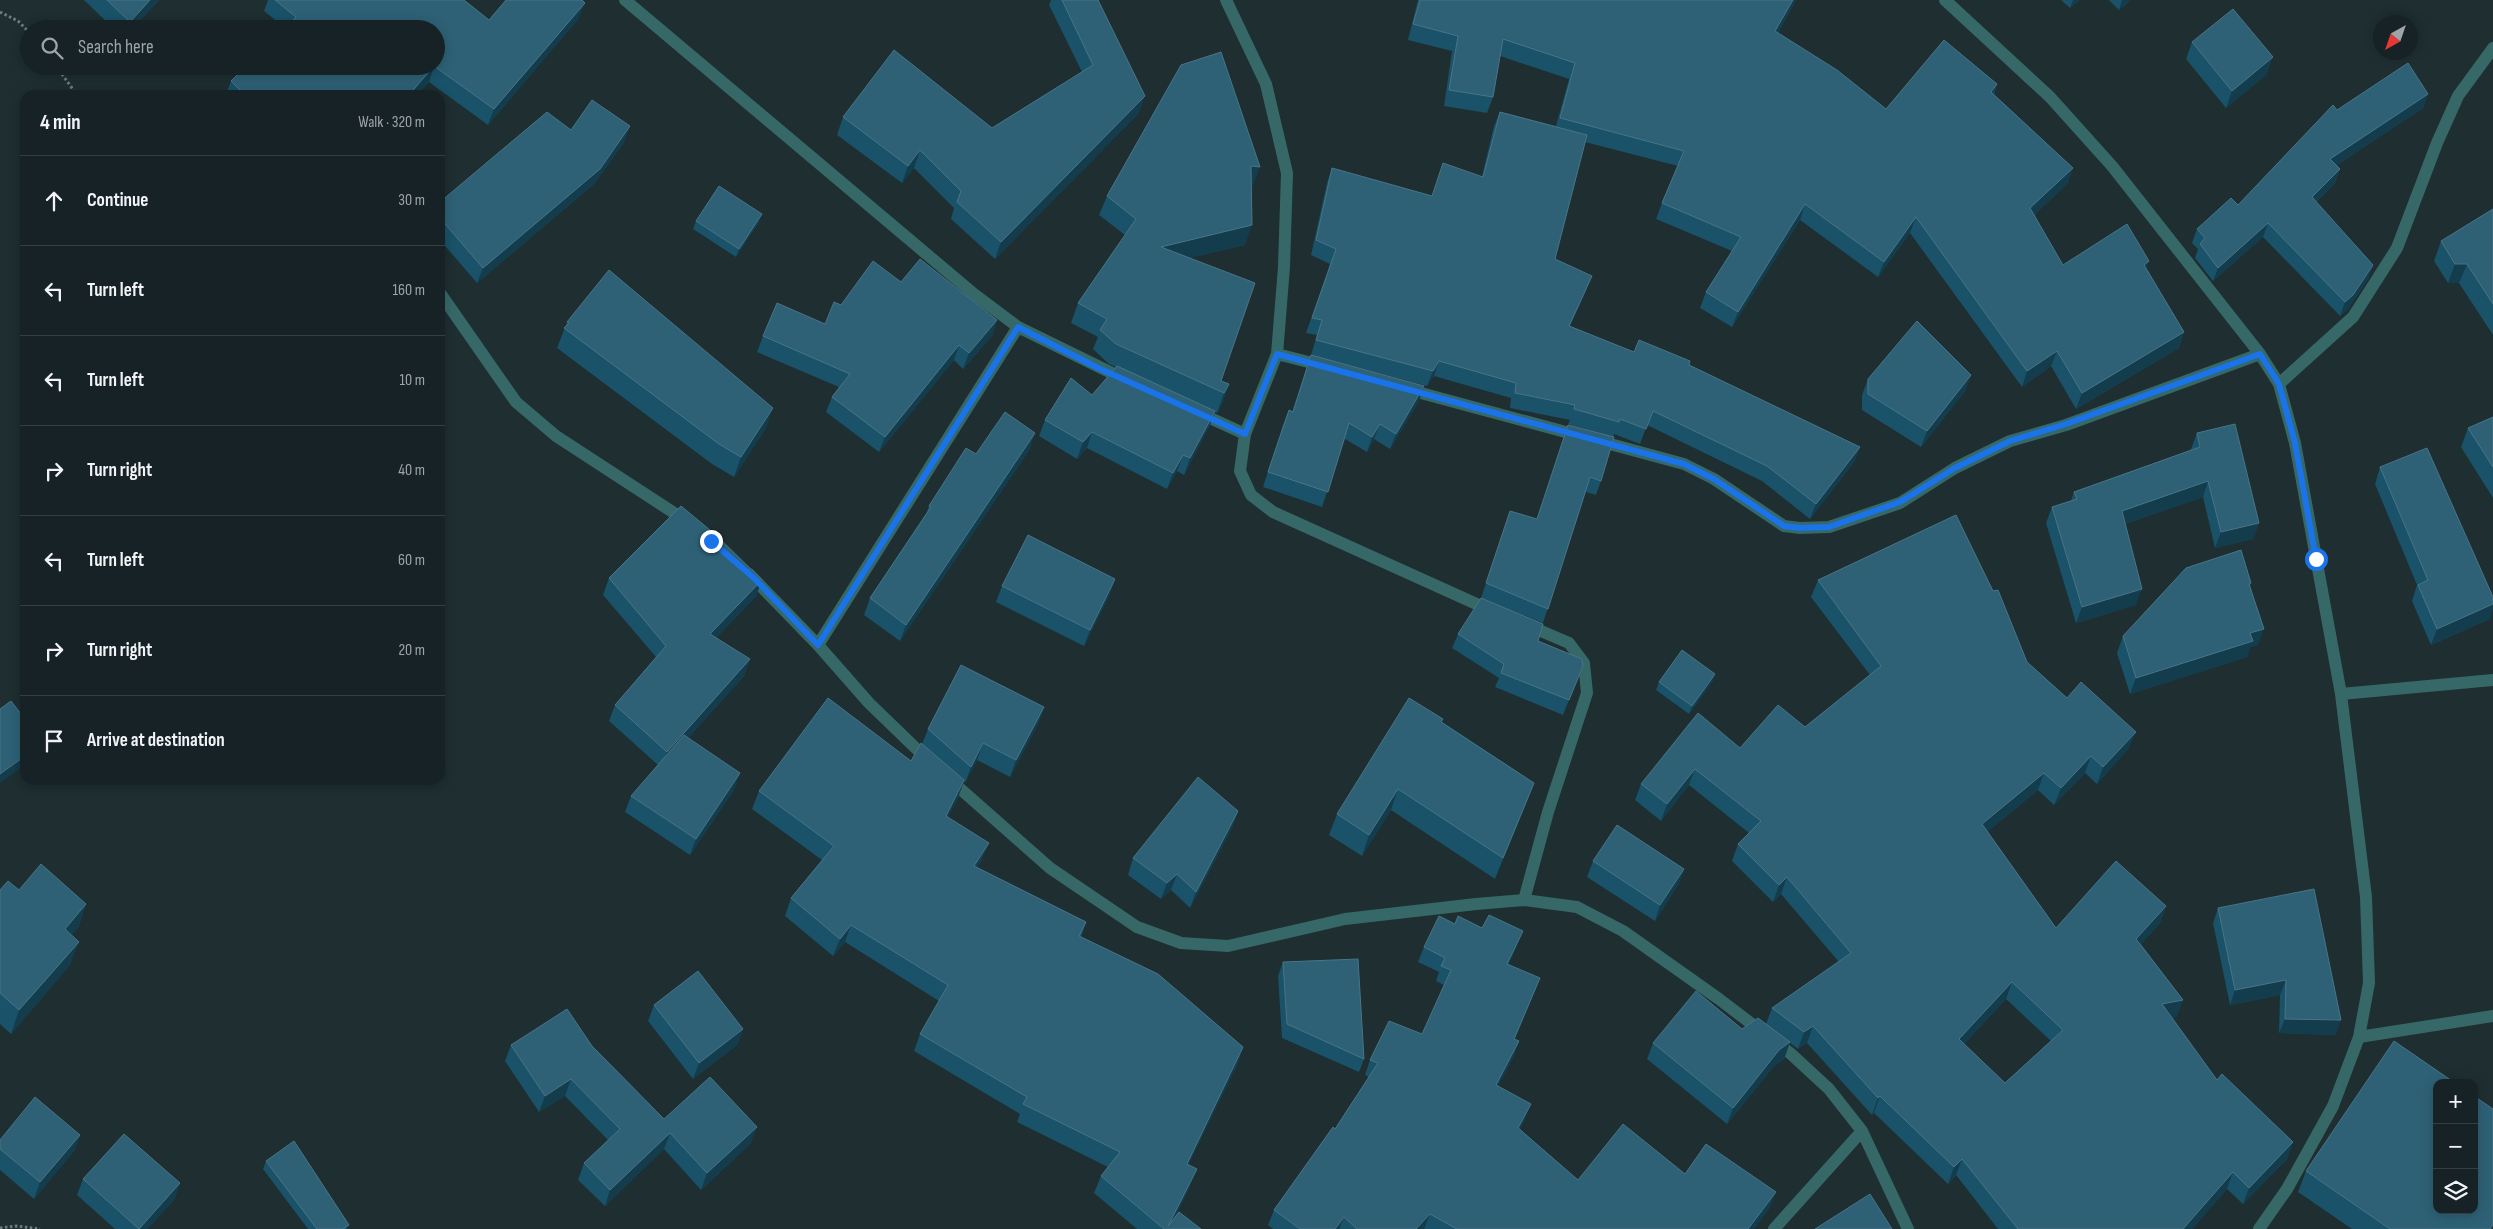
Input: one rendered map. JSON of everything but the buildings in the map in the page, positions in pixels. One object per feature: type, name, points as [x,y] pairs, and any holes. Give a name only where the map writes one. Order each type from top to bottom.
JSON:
[{"type":"street","points":[[624,0],[974,294],[1018,327],[1140,386]]},
{"type":"street","points":[[1226,0],[1266,84],[1286,173],[1284,267],[1277,354],[1245,434],[1240,471],[1251,496],[1273,512],[1569,643],[1584,663],[1587,693],[1548,812],[1524,900]]},
{"type":"street","points":[[1944,0],[2050,97],[2100,152],[2260,354],[2279,384],[2295,443],[2341,694],[2366,898],[2369,983],[2359,1037],[2333,1106],[2288,1188],[2259,1229]]},
{"type":"street","points":[[2279,384],[2353,317],[2397,248],[2437,143],[2458,96],[2493,48]]},
{"type":"street","points":[[445,300],[516,402],[556,436],[682,517],[696,529]]},
{"type":"street","points":[[818,645],[1018,327]]},
{"type":"street","points":[[1277,354],[1334,369]]},
{"type":"street","points":[[1390,384],[1684,464],[1714,479],[1784,526],[1800,528],[1829,527],[1900,502],[1955,468],[2010,441],[2066,424],[2260,354]]},
{"type":"street","points":[[1184,406],[1245,434]]},
{"type":"street","points":[[740,566],[818,645],[869,703],[913,748],[1050,868],[1137,927],[1181,943],[1228,946],[1345,920],[1524,900],[1578,907],[1623,931],[1790,1053],[1828,1089],[1862,1131],[1908,1229]]},
{"type":"street","points":[[2341,694],[2493,680]]},
{"type":"street","points":[[2359,1037],[2493,1016]]},
{"type":"street","points":[[1774,1229],[1862,1131]]},
{"type":"path","points":[[0,12],[20,23]]},
{"type":"path","points":[[63,75],[74,90]]},
{"type":"path","points":[[0,1228],[16,1226],[40,1229]]},
{"type":"route","points":[[711,541],[754,578],[818,645],[1018,327],[1096,367],[1245,434],[1277,354],[1684,464],[1714,479],[1784,526],[1800,528],[1829,527],[1900,502],[1955,468],[2010,441],[2066,424],[2260,354],[2279,384],[2295,443],[2316,559]]}]
